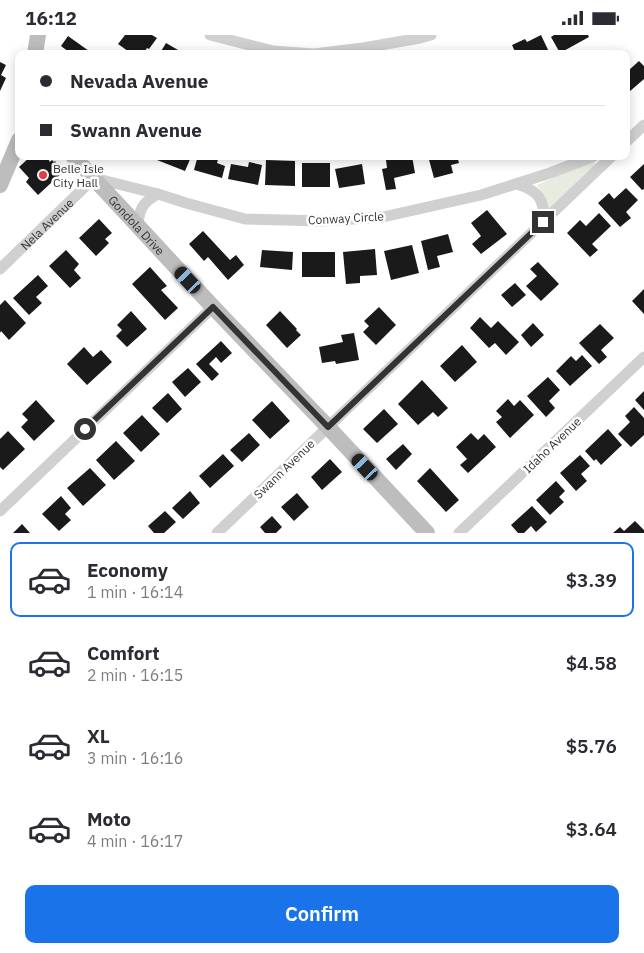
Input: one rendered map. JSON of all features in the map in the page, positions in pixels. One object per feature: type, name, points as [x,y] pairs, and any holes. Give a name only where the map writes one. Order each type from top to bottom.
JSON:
[{"type":"street","points":[[36,50],[38,35]]},
{"type":"street","points":[[210,35],[269,50]]},
{"type":"street","points":[[353,50],[431,35]]},
{"type":"street","points":[[630,137],[644,125]]},
{"type":"street","points":[[0,185],[15,149]]},
{"type":"street","name":"Gondola Drive","points":[[77,160],[427,533]]},
{"type":"street","name":"Conway Circle","points":[[94,179],[158,194],[245,219],[322,221],[383,217],[481,195],[584,160]]},
{"type":"street","name":"Swann Avenue","points":[[217,533],[608,160]]},
{"type":"street","name":"Nela Avenue","points":[[0,269],[94,179]]},
{"type":"street","points":[[517,184],[529,187],[537,193],[542,201],[544,210],[543,222]]},
{"type":"street","points":[[138,226],[138,215],[142,206],[158,194]]},
{"type":"street","points":[[0,511],[213,307]]},
{"type":"street","name":"Idaho Avenue","points":[[459,533],[644,357]]},
{"type":"shaded area","points":[[593,160],[596,165],[549,210],[544,195],[537,185]]},
{"type":"building","points":[[125,35],[152,35],[157,38],[149,49],[147,48],[146,50],[126,50],[118,44]]},
{"type":"building","points":[[541,35],[548,50],[514,50],[512,45],[525,39],[527,42]]},
{"type":"building","points":[[554,35],[588,35],[589,37],[565,50],[558,50],[551,37]]},
{"type":"building","points":[[68,36],[88,50],[66,50],[61,46]]},
{"type":"building","points":[[166,43],[178,50],[162,50]]},
{"type":"building","points":[[639,61],[644,66],[644,79],[630,91],[630,69]]},
{"type":"building","points":[[0,62],[6,65],[1,75],[6,78],[0,91]]},
{"type":"building","name":"Belle Isle City Hall","points":[[27,160],[49,160],[50,162],[52,160],[55,161],[63,172],[38,195],[26,182],[29,178],[19,167]]},
{"type":"building","points":[[157,160],[190,160],[185,171]]},
{"type":"building","points":[[197,160],[218,160],[217,163],[225,166],[222,178],[194,170]]},
{"type":"building","points":[[266,160],[295,161],[295,186],[265,185]]},
{"type":"building","points":[[386,160],[413,160],[415,173],[394,178],[396,189],[386,190],[382,169],[387,168]]},
{"type":"building","points":[[429,160],[458,160],[459,163],[451,165],[453,173],[434,178]]},
{"type":"building","points":[[249,162],[262,165],[258,185],[228,179],[231,164],[248,167]]},
{"type":"building","points":[[302,163],[330,163],[330,187],[302,187]]},
{"type":"building","points":[[362,164],[365,184],[339,188],[335,169]]},
{"type":"building","points":[[644,164],[644,189],[642,190],[630,177]]},
{"type":"building","points":[[626,188],[638,200],[626,212],[631,218],[620,227],[598,203],[609,193],[614,199]]},
{"type":"building","points":[[487,210],[507,234],[481,254],[472,244],[481,236],[471,223]]},
{"type":"building","points":[[599,213],[611,226],[592,244],[598,250],[590,257],[567,233],[580,220],[586,226]]},
{"type":"building","points":[[99,219],[112,233],[105,239],[109,243],[96,256],[79,238]]},
{"type":"building","points":[[203,231],[230,260],[236,255],[244,265],[228,280],[208,257],[204,261],[189,244]]},
{"type":"building","points":[[448,234],[453,252],[437,256],[440,267],[428,270],[421,241]]},
{"type":"building","points":[[412,245],[419,273],[391,280],[384,251]]},
{"type":"building","points":[[375,249],[377,275],[360,276],[360,283],[346,284],[343,252]]},
{"type":"building","points":[[66,250],[79,264],[74,270],[81,278],[70,288],[49,266]]},
{"type":"building","points":[[262,250],[293,252],[292,270],[260,267]]},
{"type":"building","points":[[302,252],[335,252],[335,277],[302,277]]},
{"type":"building","points":[[538,262],[559,284],[541,301],[526,286],[537,276],[530,269]]},
{"type":"building","points":[[150,267],[167,286],[161,290],[178,308],[165,320],[132,284]]},
{"type":"building","points":[[38,275],[48,286],[36,297],[42,303],[29,315],[13,298]]},
{"type":"building","points":[[515,283],[526,295],[512,307],[501,295]]},
{"type":"building","points":[[644,289],[644,314],[632,301]]},
{"type":"building","points":[[5,300],[26,323],[9,340],[1,331],[0,333],[0,305]]},
{"type":"building","points":[[379,307],[396,325],[376,345],[363,332],[369,326],[364,321]]},
{"type":"building","points":[[131,311],[147,329],[127,347],[116,336],[122,330],[117,325]]},
{"type":"building","points":[[280,311],[301,335],[287,348],[266,325]]},
{"type":"building","points":[[480,317],[491,328],[498,321],[519,342],[506,355],[495,343],[489,348],[470,328]]},
{"type":"building","points":[[533,323],[544,335],[531,347],[521,335]]},
{"type":"building","points":[[600,324],[614,338],[601,350],[607,357],[599,364],[579,343]]},
{"type":"building","points":[[354,333],[359,360],[336,364],[335,361],[322,363],[319,347],[343,342],[341,335]]},
{"type":"building","points":[[221,341],[232,353],[221,363],[216,357],[209,364],[219,374],[212,381],[196,364]]},
{"type":"building","points":[[462,345],[477,362],[455,382],[440,366]]},
{"type":"building","points":[[84,347],[93,357],[101,350],[112,362],[87,385],[67,364]]},
{"type":"building","points":[[582,355],[592,366],[570,386],[556,371],[571,356],[576,361]]},
{"type":"building","points":[[188,368],[201,382],[185,397],[172,382]]},
{"type":"building","points":[[548,377],[560,390],[549,401],[555,408],[546,417],[527,396]]},
{"type":"building","points":[[422,380],[448,408],[438,417],[433,412],[418,425],[398,404]]},
{"type":"building","points":[[644,391],[644,410],[635,400]]},
{"type":"building","points":[[168,393],[182,409],[167,423],[152,408]]},
{"type":"building","points":[[508,399],[514,406],[520,400],[534,415],[510,438],[496,422],[502,417],[496,411]]},
{"type":"building","points":[[36,400],[55,421],[34,441],[21,427],[28,420],[22,414]]},
{"type":"building","points":[[272,401],[290,421],[270,439],[252,420]]},
{"type":"building","points":[[634,407],[644,418],[644,435],[631,447],[618,434],[630,422],[625,416]]},
{"type":"building","points":[[384,409],[398,424],[377,443],[363,429]]},
{"type":"building","points":[[142,415],[160,434],[141,452],[123,433]]},
{"type":"building","points":[[608,429],[622,445],[601,465],[596,459],[594,461],[585,451]]},
{"type":"building","points":[[8,431],[25,449],[3,470],[0,467],[0,439]]},
{"type":"building","points":[[249,433],[260,445],[242,462],[230,450]]},
{"type":"building","points":[[471,433],[478,440],[484,434],[496,447],[468,473],[460,465],[467,459],[456,447]]},
{"type":"building","points":[[116,441],[135,461],[114,480],[96,460]]},
{"type":"building","points":[[403,444],[412,454],[396,470],[386,459]]},
{"type":"building","points":[[223,454],[234,466],[210,488],[199,476]]},
{"type":"building","points":[[580,455],[590,466],[581,474],[587,481],[576,491],[560,473]]},
{"type":"building","points":[[330,459],[342,472],[322,490],[311,477]]},
{"type":"building","points":[[90,468],[106,485],[83,506],[67,488]]},
{"type":"building","points":[[430,468],[459,500],[446,512],[417,481]]},
{"type":"building","points":[[556,481],[565,491],[559,497],[564,502],[550,515],[536,500]]},
{"type":"building","points":[[190,491],[200,503],[183,519],[172,508]]},
{"type":"building","points":[[297,493],[309,507],[294,521],[281,507]]},
{"type":"building","points":[[61,496],[71,508],[65,514],[71,520],[59,531],[42,514]]},
{"type":"building","points":[[532,506],[547,522],[536,532],[531,526],[524,533],[518,533],[511,525]]},
{"type":"building","points":[[165,511],[176,522],[164,533],[154,533],[148,526]]},
{"type":"building","points":[[272,516],[282,527],[276,533],[265,533],[260,527]]},
{"type":"building","points":[[635,521],[644,530],[644,533],[613,533],[620,527],[624,531]]},
{"type":"building","points":[[22,524],[30,533],[13,533]]},
{"type":"place","name":"Belle Isle City Hall","points":[[43,175]]},
{"type":"route","points":[[85,429],[213,307],[328,427],[543,222]]}]
